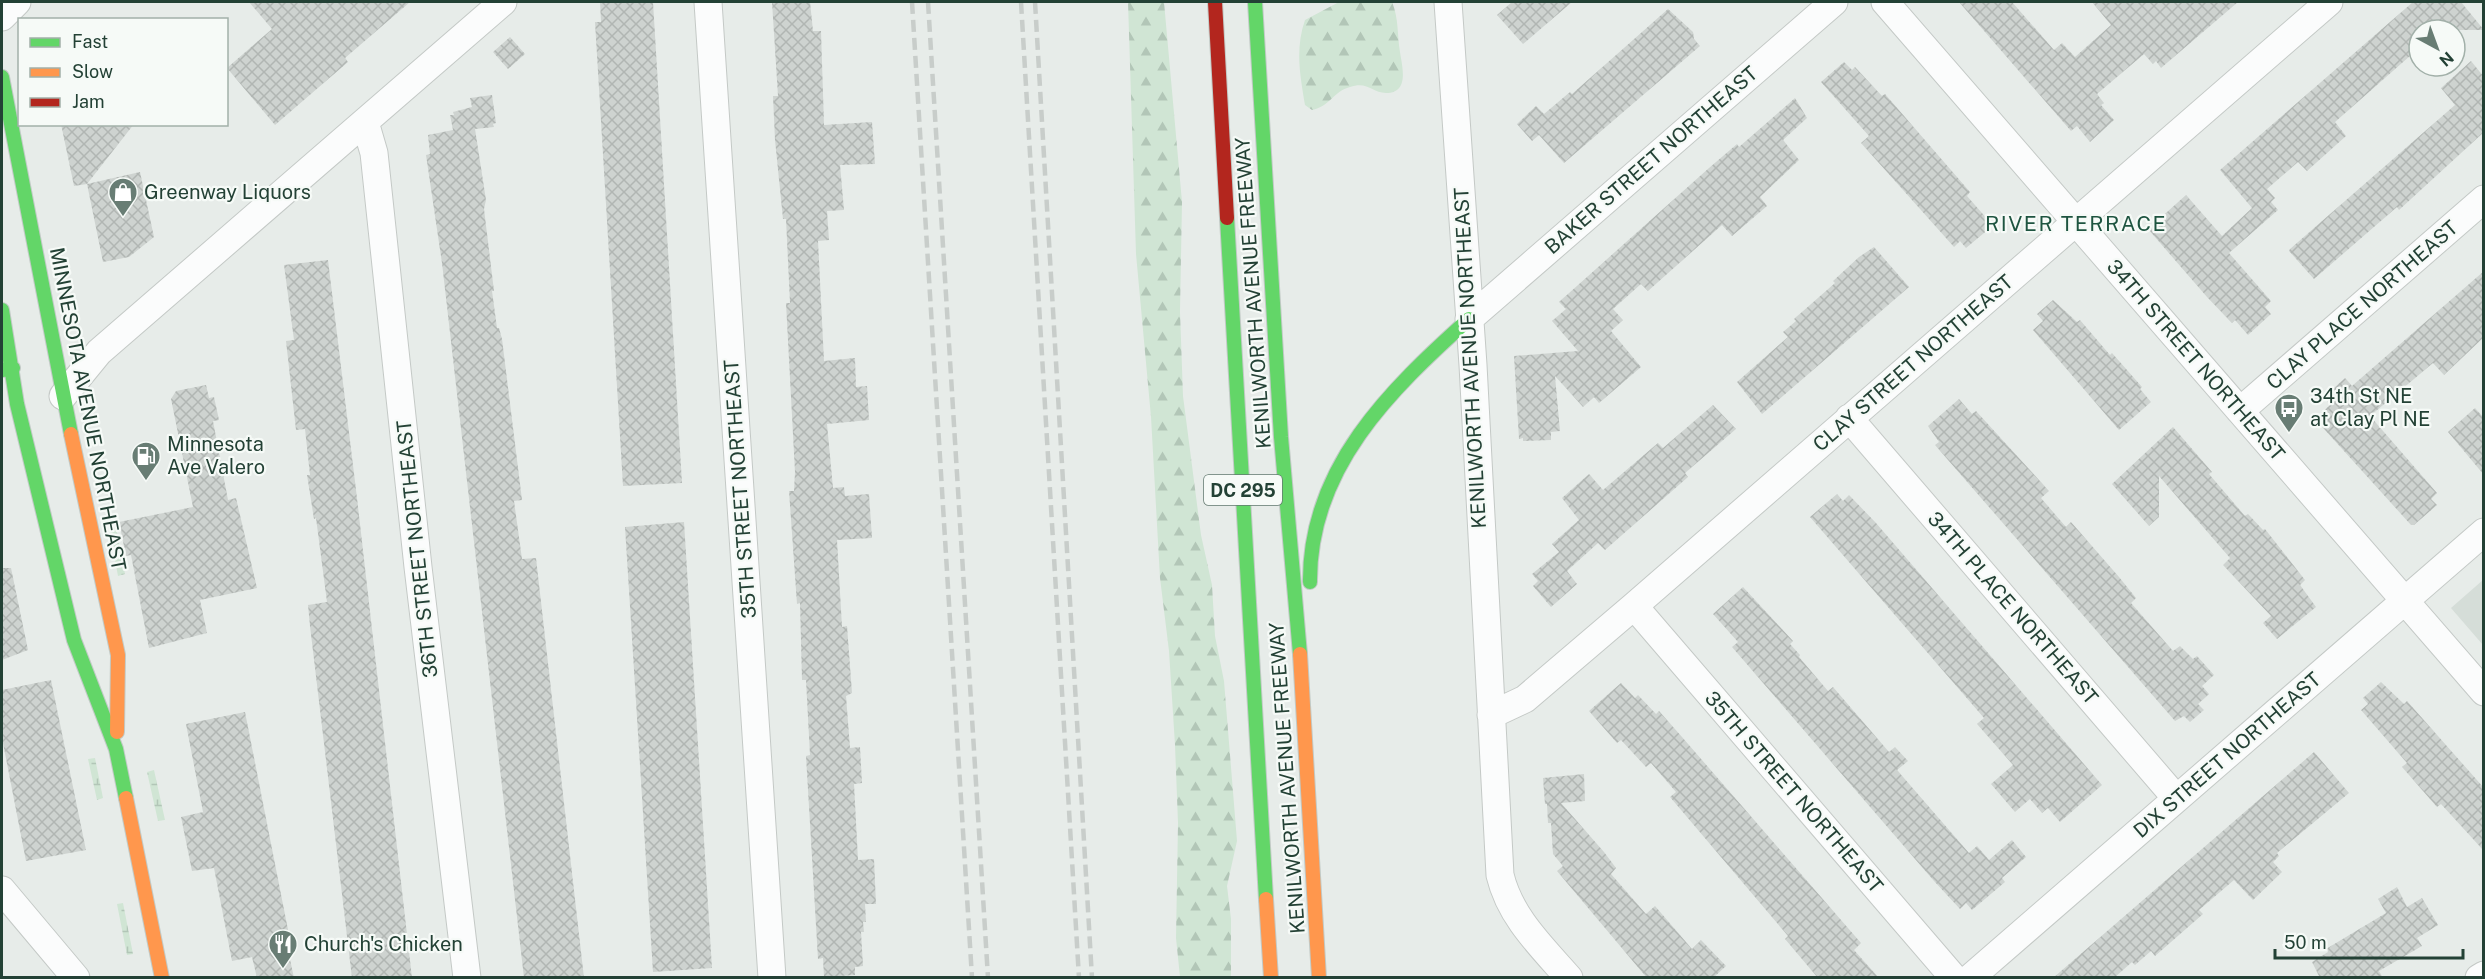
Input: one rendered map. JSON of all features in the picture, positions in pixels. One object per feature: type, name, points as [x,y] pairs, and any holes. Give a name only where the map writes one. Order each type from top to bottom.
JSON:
[{"type":"main road","name":"KENILWORTH AVENUE FREEWAY","points":[[1215,2],[1271,978]]},
{"type":"main road","name":"KENILWORTH AVENUE FREEWAY","points":[[1255,2],[1281,437],[1306,724],[1319,978]]},
{"type":"main road","name":"MINNESOTA AVENUE NORTHEAST","points":[[2,77],[58,397],[118,655],[116,749]]},
{"type":"main road","name":"MINNESOTA AVENUE NORTHEAST","points":[[2,310],[74,640],[116,749],[162,978]]},
{"type":"main road","points":[[1306,724],[1311,544],[1336,472],[1360,429],[1386,397],[1469,319]]},
{"type":"main road","points":[[2,406],[23,403]]},
{"type":"street","points":[[2,17],[17,2]]},
{"type":"street","points":[[58,397],[99,352],[503,2]]},
{"type":"street","name":"35TH STREET NORTHEAST","points":[[708,2],[772,978]]},
{"type":"street","name":"KENILWORTH AVENUE NORTHEAST","points":[[1448,2],[1469,319],[1491,715]]},
{"type":"street","name":"BAKER STREET NORTHEAST","points":[[1469,319],[1834,2]]},
{"type":"street","name":"34TH STREET NORTHEAST","points":[[1885,2],[2484,692]]},
{"type":"street","name":"CLAY STREET NORTHEAST","points":[[1491,715],[1525,699],[2328,2]]},
{"type":"street","name":"36TH STREET NORTHEAST","points":[[365,122],[375,153],[418,567],[467,978]]},
{"type":"street","name":"CLAY PLACE NORTHEAST","points":[[2240,411],[2484,199]]},
{"type":"street","points":[[52,359],[99,352]]},
{"type":"street","name":"34TH PLACE NORTHEAST","points":[[1849,418],[2176,798]]},
{"type":"street","name":"DIX STREET NORTHEAST","points":[[1970,978],[2484,532]]},
{"type":"street","name":"35TH STREET NORTHEAST","points":[[1634,606],[1954,978]]},
{"type":"street","points":[[1491,715],[1503,884],[1519,920],[1569,978]]},
{"type":"street","points":[[2,890],[76,978]]},
{"type":"street","points":[[2479,978],[2484,975]]},
{"type":"shaded area","points":[[2483,580],[2483,645],[2451,608]]},
{"type":"green space","points":[[1128,2],[1164,2],[1182,202],[1180,312],[1183,396],[1201,535],[1212,585],[1215,636],[1224,681],[1237,841],[1227,886],[1231,919],[1231,977],[1180,977],[1176,938],[1178,823],[1175,745],[1169,651],[1160,578],[1151,417],[1136,254]]},
{"type":"green space","points":[[1339,2],[1392,2],[1397,21],[1402,84],[1394,92],[1386,93],[1361,85],[1350,87],[1344,89],[1323,106],[1312,110],[1305,105],[1301,83],[1299,52],[1302,31],[1305,20]]},
{"type":"green space","points":[[116,527],[125,574],[118,576],[109,528]]},
{"type":"green space","points":[[95,758],[103,798],[97,800],[88,759]]},
{"type":"green space","points":[[154,770],[165,820],[158,821],[147,772]]},
{"type":"green space","points":[[123,903],[133,954],[127,955],[117,904]]},
{"type":"building","points":[[249,2],[410,2],[345,58],[348,62],[275,125],[228,69],[272,29]]},
{"type":"building","points":[[600,2],[653,2],[682,483],[623,486],[595,22],[601,22]]},
{"type":"building","points":[[772,2],[810,2],[813,31],[821,31],[824,125],[872,122],[875,164],[840,165],[844,210],[827,211],[829,240],[818,241],[824,361],[855,358],[856,387],[867,386],[869,420],[827,424],[833,488],[844,487],[845,496],[869,494],[872,538],[837,540],[842,627],[847,626],[852,693],[846,696],[850,748],[860,747],[862,783],[854,784],[858,860],[874,859],[876,904],[865,904],[866,922],[863,922],[864,932],[861,932],[863,966],[855,967],[855,975],[824,977],[823,958],[818,959],[806,756],[810,755],[806,680],[802,680],[800,603],[797,604],[789,491],[794,491],[795,472],[786,303],[790,303],[786,219],[783,219],[775,140],[773,96],[778,96]]},
{"type":"building","points":[[1512,2],[1572,2],[1523,44],[1497,15]]},
{"type":"building","points":[[1959,2],[2012,2],[2054,50],[2062,43],[2075,57],[2111,25],[2092,2],[2238,2],[2161,68],[2156,61],[2153,64],[2144,54],[2097,94],[2104,103],[2101,105],[2114,120],[2090,142],[2077,126],[2071,131]]},
{"type":"building","points":[[2413,2],[2461,2],[2484,30],[2467,30],[2467,18],[2407,18],[2407,59],[2335,122],[2346,136],[2307,171],[2298,162],[2267,189],[2275,198],[2271,202],[2278,210],[2229,253],[2271,301],[2265,307],[2271,314],[2248,335],[2235,320],[2232,323],[2207,297],[2148,229],[2186,195],[2222,236],[2252,208],[2220,170]]},
{"type":"building","points":[[1668,9],[1693,32],[1694,39],[1700,46],[1564,163],[1539,135],[1532,141],[1517,124],[1536,106],[1544,114],[1570,92],[1572,94]]},
{"type":"building","points":[[510,37],[525,54],[508,69],[493,52]]},
{"type":"building","points":[[2471,61],[2484,77],[2484,132],[2399,210],[2397,207],[2314,279],[2289,251],[2290,249],[2455,105],[2441,88],[2452,78],[2467,78],[2467,65]]},
{"type":"building","points":[[1844,62],[1852,70],[1855,67],[1882,96],[1885,94],[1970,192],[1967,196],[1989,221],[1986,224],[1990,228],[1966,248],[1960,241],[1954,247],[1861,143],[1869,136],[1821,82]]},
{"type":"building","points":[[492,95],[496,123],[493,124],[494,127],[475,129],[486,200],[484,209],[494,291],[492,291],[497,328],[499,328],[502,339],[522,500],[514,501],[522,559],[536,558],[584,978],[524,978],[442,263],[426,155],[430,154],[428,135],[453,130],[450,115],[454,115],[453,112],[472,107],[470,98]]},
{"type":"building","points":[[1795,98],[1807,118],[1783,140],[1799,160],[1760,197],[1767,206],[1732,236],[1722,225],[1648,291],[1641,284],[1613,309],[1623,320],[1611,331],[1641,367],[1599,403],[1594,397],[1583,407],[1555,376],[1560,431],[1551,432],[1551,440],[1523,441],[1523,438],[1519,439],[1514,356],[1578,351],[1552,321],[1566,309],[1559,302],[1709,168],[1737,144],[1739,147]]},
{"type":"building","points":[[61,126],[132,126],[87,184],[74,186]]},
{"type":"building","points":[[140,172],[154,237],[129,257],[103,262],[87,184]]},
{"type":"building","points":[[1874,247],[1909,287],[1762,414],[1737,382],[1788,337],[1783,332],[1796,321],[1794,319],[1835,283],[1833,281],[1859,257]]},
{"type":"building","points":[[328,260],[412,978],[352,978],[310,626],[308,605],[327,602],[316,518],[314,519],[307,475],[310,475],[305,429],[296,430],[286,341],[294,340],[284,265]]},
{"type":"building","points":[[2484,271],[2484,337],[2444,375],[2433,363],[2370,416],[2437,493],[2431,499],[2437,505],[2414,525],[2411,525],[2315,419],[2330,405],[2324,397],[2345,378],[2352,386]]},
{"type":"building","points":[[2053,300],[2077,322],[2080,320],[2110,355],[2112,353],[2142,387],[2140,389],[2151,402],[2119,430],[2033,330],[2043,321],[2037,314]]},
{"type":"building","points":[[206,385],[209,398],[214,397],[219,420],[213,421],[228,500],[236,498],[257,588],[200,600],[207,633],[149,648],[131,555],[126,556],[119,522],[193,507],[171,399],[176,391]]},
{"type":"building","points":[[1959,399],[1972,414],[1976,411],[2049,491],[2041,498],[2066,527],[2071,522],[2119,577],[2136,598],[2131,603],[2173,651],[2180,646],[2193,659],[2197,656],[2214,675],[2202,686],[2209,694],[2198,704],[2204,710],[2190,722],[2184,716],[2175,721],[1935,445],[1939,442],[1928,426]]},
{"type":"building","points":[[1713,405],[1736,429],[1685,473],[1688,477],[1605,550],[1598,543],[1567,571],[1577,584],[1551,607],[1533,586],[1538,581],[1532,574],[1559,552],[1552,544],[1579,520],[1562,498],[1589,474],[1603,490],[1658,443],[1663,448]]},
{"type":"building","points":[[2475,408],[2484,418],[2484,475],[2448,432]]},
{"type":"building","points":[[2173,427],[2212,472],[2209,474],[2245,516],[2248,514],[2263,530],[2265,529],[2305,580],[2300,585],[2316,607],[2277,639],[2263,623],[2271,616],[2223,565],[2230,558],[2159,476],[2159,517],[2149,526],[2112,484]]},
{"type":"building","points":[[1837,494],[1843,501],[1849,495],[1876,523],[2102,785],[2060,822],[2048,808],[2042,813],[2030,799],[2015,812],[1991,784],[2013,765],[1977,724],[1984,718],[1810,517]]},
{"type":"building","points":[[684,522],[712,968],[653,972],[625,527]]},
{"type":"building","points":[[2,568],[11,568],[28,650],[2,660]]},
{"type":"building","points":[[1743,587],[1793,641],[1790,644],[1800,655],[1799,657],[1828,691],[1833,687],[1889,752],[1895,747],[1908,761],[1897,770],[1969,853],[1977,846],[1989,860],[2012,840],[2026,857],[2002,878],[2005,882],[1972,910],[1966,903],[1960,909],[1934,881],[1732,647],[1738,642],[1713,614]]},
{"type":"building","points":[[51,680],[86,850],[26,861],[2,738],[2,690]]},
{"type":"building","points":[[2381,682],[2404,704],[2407,701],[2484,788],[2484,851],[2441,804],[2437,807],[2402,767],[2407,763],[2361,710],[2368,704],[2363,698]]},
{"type":"building","points":[[1621,683],[1635,698],[1638,695],[1656,714],[1659,711],[1682,737],[1861,943],[1854,950],[1879,978],[1818,978],[1785,939],[1788,936],[1670,797],[1676,792],[1651,763],[1646,767],[1621,740],[1617,743],[1589,711]]},
{"type":"building","points":[[245,712],[292,950],[288,950],[294,978],[257,978],[252,957],[232,961],[214,868],[192,871],[181,817],[203,812],[186,724]]},
{"type":"building","points":[[2314,752],[2349,793],[2277,853],[2279,856],[2273,862],[2282,872],[2253,900],[2234,880],[2199,910],[2203,914],[2155,956],[2151,951],[2135,965],[2132,962],[2114,978],[2053,978]]},
{"type":"building","points":[[1584,774],[1585,801],[1561,803],[1604,852],[1616,868],[1611,874],[1646,914],[1655,906],[1692,949],[1701,940],[1726,966],[1713,978],[1647,978],[1557,871],[1563,866],[1553,854],[1551,823],[1548,823],[1543,778]]},
{"type":"building","points":[[2397,887],[2407,907],[2422,898],[2438,925],[2417,938],[2422,946],[2379,971],[2383,978],[2320,978],[2312,962],[2328,952],[2326,949],[2386,913],[2378,899]]},
{"type":"railway","points":[[912,2],[972,978]]},
{"type":"railway","points":[[928,2],[988,978]]},
{"type":"railway","points":[[1021,2],[1079,978]]},
{"type":"railway","points":[[1035,2],[1092,978]]},
{"type":"traffic: fast","points":[[1255,2],[1281,437],[1300,654]]},
{"type":"traffic: fast","points":[[2,77],[71,434]]},
{"type":"traffic: fast","points":[[1227,218],[1266,899]]},
{"type":"traffic: fast","points":[[2,310],[17,404],[74,640],[116,749],[126,798]]},
{"type":"traffic: fast","points":[[1310,582],[1313,541],[1323,503],[1339,467],[1360,434],[1384,403],[1439,346],[1469,319]]},
{"type":"traffic: fast","points":[[2,370],[13,368]]},
{"type":"traffic: slow","points":[[71,434],[118,655],[117,732]]},
{"type":"traffic: slow","points":[[1300,654],[1319,978]]},
{"type":"traffic: slow","points":[[126,798],[162,978]]},
{"type":"traffic: slow","points":[[1266,899],[1271,978]]},
{"type":"traffic: jam","points":[[1215,2],[1227,218]]},
{"type":"place","name":"Greenway Liquors","points":[[123,218]]},
{"type":"place","name":"34th St NE at Clay Pl NE","points":[[2289,434]]},
{"type":"place","name":"Minnesota Ave Valero","points":[[146,482]]},
{"type":"place","name":"Church's Chicken","points":[[283,970]]},
{"type":"district","name":"RIVER TERRACE","points":[[2076,223]]}]
